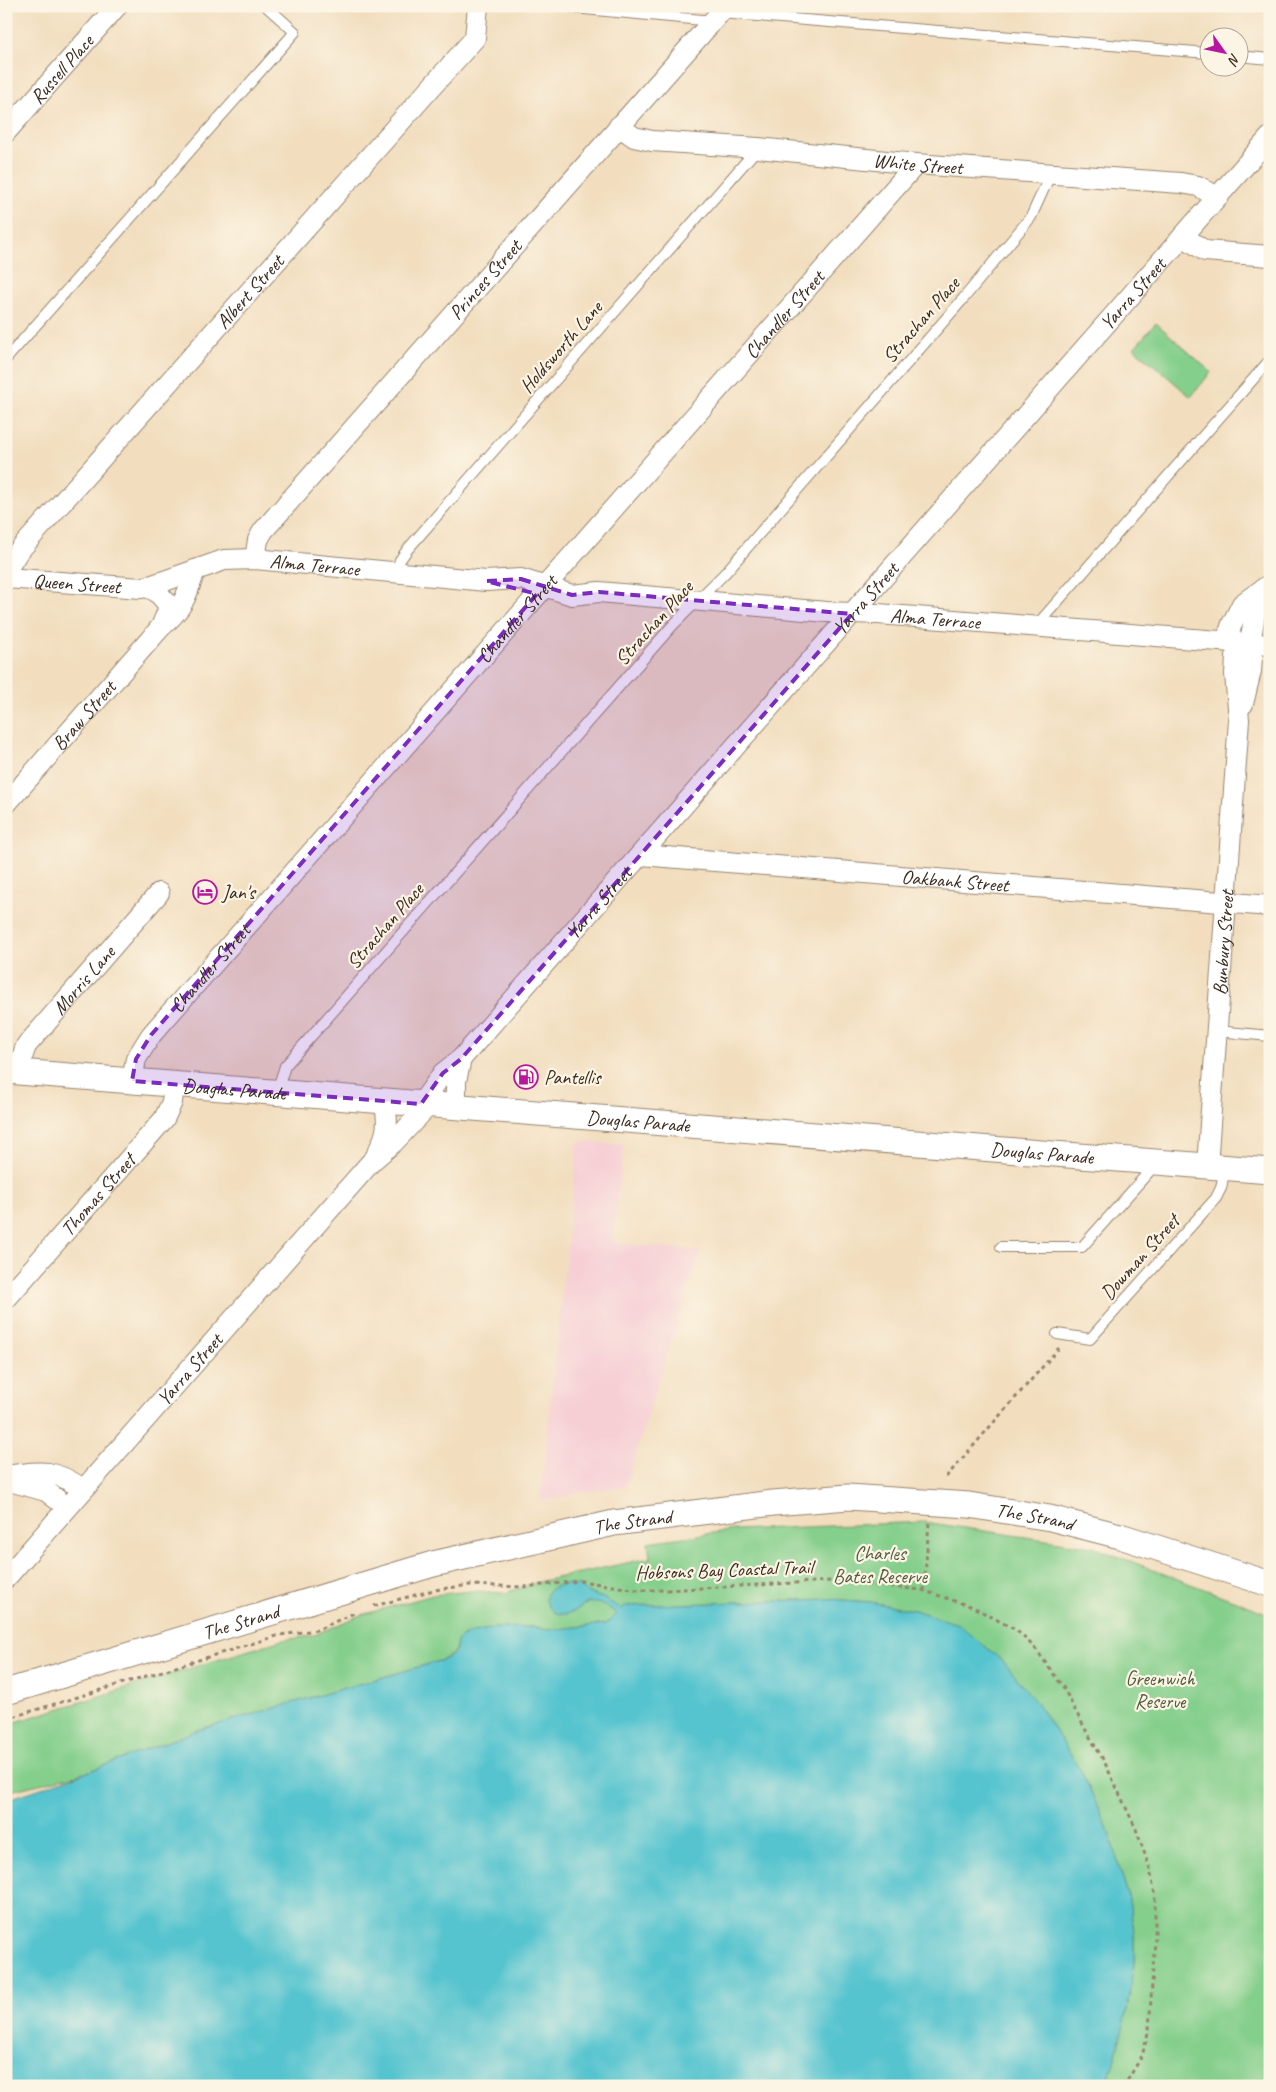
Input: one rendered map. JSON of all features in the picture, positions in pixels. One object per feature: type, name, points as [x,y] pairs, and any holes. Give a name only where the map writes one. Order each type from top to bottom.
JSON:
[{"type":"street","name":"Russell Place","points":[[6,132],[117,6]]},
{"type":"street","name":"Albert Street","points":[[6,571],[18,552],[475,38],[478,6]]},
{"type":"street","name":"Princes Street","points":[[255,559],[257,542],[263,531],[720,13]]},
{"type":"street","name":"White Street","points":[[619,126],[634,137],[652,141],[758,148],[916,164],[1181,183],[1198,186],[1217,197]]},
{"type":"street","name":"Yarra Street","points":[[6,1578],[372,1161],[393,1143],[425,1104],[442,1073],[462,1059],[1270,137]]},
{"type":"street","name":"Chandler Street","points":[[132,1081],[136,1059],[151,1035],[916,164]]},
{"type":"street","points":[[1183,236],[1205,251],[1270,256]]},
{"type":"street","name":"Alma Terrace","points":[[147,587],[224,560],[255,559],[486,581],[518,579],[538,593],[572,595],[599,592],[696,602],[1247,643]]},
{"type":"street","name":"Braw Street","points":[[6,804],[161,627],[183,605],[195,570]]},
{"type":"street","name":"Alma Terrace","points":[[558,571],[568,580],[599,592]]},
{"type":"street","name":"Queen Street","points":[[6,578],[126,588],[147,587]]},
{"type":"street","name":"Bunbury Street","points":[[1216,1167],[1217,1031],[1239,720],[1250,671],[1247,643],[1256,614],[1270,585]]},
{"type":"street","name":"Braw Street","points":[[147,587],[157,592],[167,603],[168,610],[161,627]]},
{"type":"street","name":"Oakbank Street","points":[[641,855],[1270,906]]},
{"type":"street","name":"Morris Lane","points":[[11,1072],[26,1046],[159,893]]},
{"type":"street","name":"Yarra Street","points":[[456,1107],[456,1081],[462,1059]]},
{"type":"street","name":"Douglas Parade","points":[[11,1072],[1270,1171]]},
{"type":"street","name":"Thomas Street","points":[[6,1299],[164,1119],[172,1102],[174,1084]]},
{"type":"street","name":"Yarra Street","points":[[372,1161],[388,1131],[384,1101]]},
{"type":"street","points":[[6,1476],[52,1472],[83,1489]]},
{"type":"street","points":[[6,1480],[46,1491],[67,1507]]},
{"type":"street","name":"The Strand","points":[[6,1692],[442,1562],[614,1523],[773,1503],[848,1497],[969,1504],[1050,1518],[1120,1536],[1270,1584]]},
{"type":"lane","points":[[6,359],[295,32],[266,6]]},
{"type":"lane","points":[[574,8],[720,13],[1198,53]]},
{"type":"lane","points":[[1248,57],[1270,59]]},
{"type":"lane","name":"Holdsworth Lane","points":[[396,573],[400,560],[407,550],[758,148]]},
{"type":"lane","name":"Strachan Place","points":[[277,1092],[285,1066],[673,625],[732,565],[963,299],[1031,217],[1051,173]]},
{"type":"lane","points":[[1035,627],[1270,360]]},
{"type":"lane","points":[[1217,1031],[1270,1036]]},
{"type":"lane","points":[[1002,1247],[1082,1246],[1157,1163]]},
{"type":"lane","name":"Dowman Street","points":[[1058,1334],[1090,1339],[1216,1198],[1221,1188],[1216,1167]]},
{"type":"path","points":[[946,1476],[1070,1336]]},
{"type":"path","points":[[924,1591],[930,1516]]},
{"type":"path","name":"Hobsons Bay Coastal Trail","points":[[367,1608],[434,1590],[470,1585],[524,1588],[568,1581],[647,1590],[831,1581],[924,1591],[973,1607],[1016,1630],[1035,1648],[1064,1687],[1119,1790],[1136,1829],[1150,1870],[1154,1895],[1155,1939],[1149,2029],[1142,2056],[1124,2086]]},
{"type":"path","points":[[6,1719],[280,1636],[317,1630],[358,1611]]},
{"type":"highlighted area","points":[[521,579],[572,595],[599,592],[852,614],[461,1059],[443,1073],[421,1104],[132,1081],[136,1059],[151,1035],[537,594],[486,581]]},
{"type":"shaded area","points":[[578,1141],[624,1145],[612,1243],[700,1251],[625,1487],[580,1492],[540,1502]]},
{"type":"green space","points":[[1156,323],[1211,372],[1191,397],[1134,348]]},
{"type":"green space","name":"Greenwich Reserve","points":[[924,1522],[1093,1547],[1270,1614],[1270,2086],[1105,2086],[1109,2079],[1125,2021],[1134,1962],[1134,1931],[1128,1895],[1107,1827],[1081,1771],[1041,1709],[914,1610],[870,1602],[829,1599],[626,1606],[606,1624],[548,1630],[532,1627],[496,1628],[472,1632],[457,1641],[453,1653],[443,1660],[198,1730],[85,1773],[6,1792],[6,1725],[282,1640],[312,1636],[358,1616],[433,1595],[471,1591],[504,1593],[542,1581],[650,1558],[648,1542],[734,1530]]},
{"type":"water","points":[[563,1584],[580,1586],[588,1593],[603,1598],[622,1609],[626,1606],[829,1599],[870,1602],[914,1610],[958,1624],[1004,1662],[1041,1709],[1081,1771],[1107,1827],[1128,1895],[1134,1931],[1134,1962],[1125,2021],[1109,2079],[1105,2086],[6,2086],[6,1800],[85,1773],[198,1730],[443,1660],[453,1655],[457,1641],[461,1637],[472,1632],[496,1628],[532,1627],[548,1630],[606,1624],[617,1614],[605,1606],[596,1603],[589,1603],[568,1614],[554,1612],[547,1604],[546,1597],[548,1592],[556,1586]]},
{"type":"place","name":"Jan's","points":[[205,892]]},
{"type":"place","name":"Pantellis","points":[[526,1077]]},
{"type":"park label","name":"Charles Bates Reserve","points":[[880,1564]]}]
